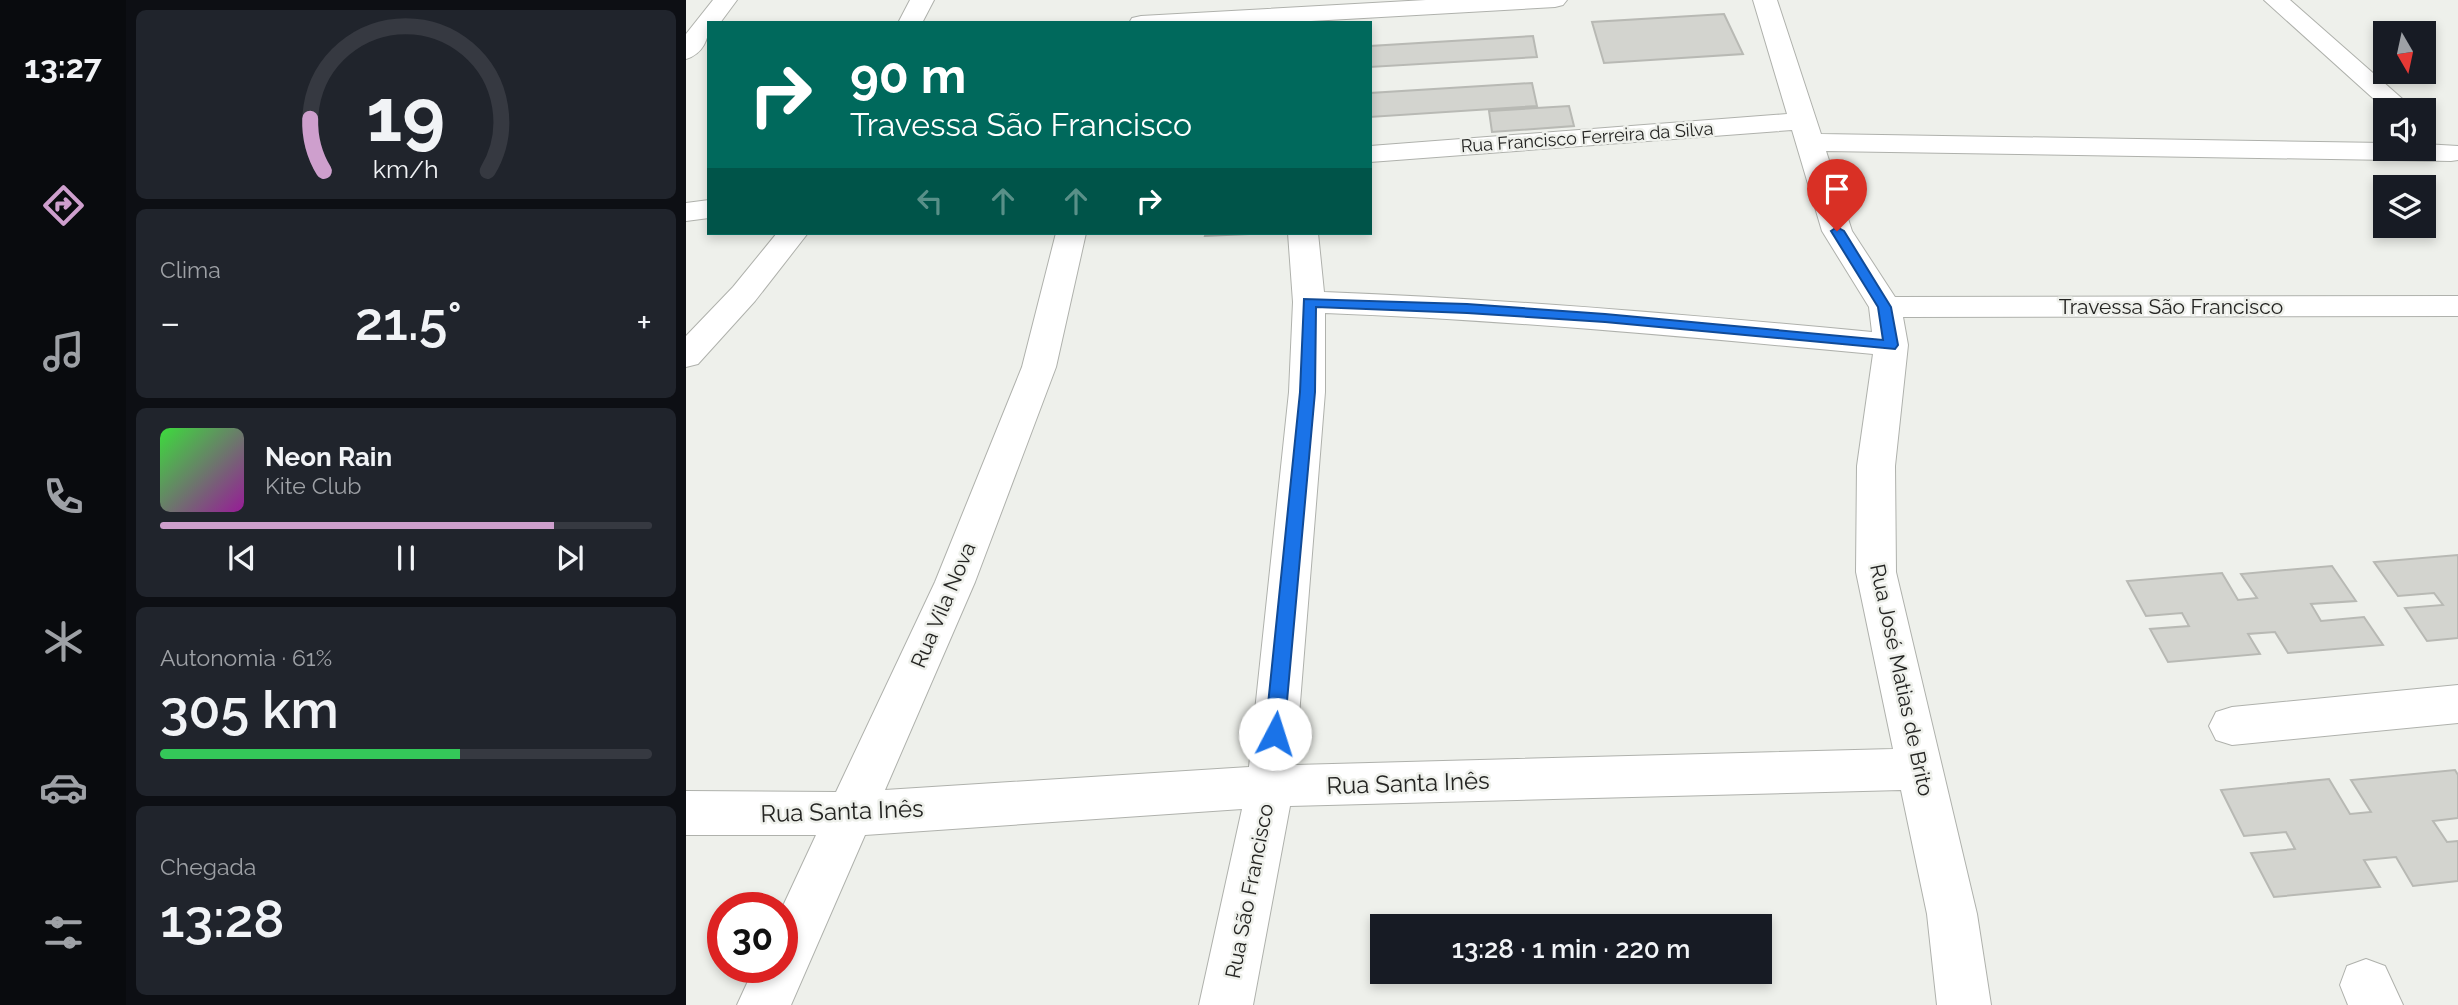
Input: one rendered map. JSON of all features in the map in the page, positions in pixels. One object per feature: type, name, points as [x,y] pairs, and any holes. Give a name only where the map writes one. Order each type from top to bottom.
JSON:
[{"type":"street","points":[[709,21],[725,0]]},
{"type":"street","points":[[911,21],[922,0]]},
{"type":"street","points":[[1132,21],[1137,0]]},
{"type":"street","points":[[1177,21],[1555,0]]},
{"type":"street","name":"Rua José Matias de Brito","points":[[1765,0],[1837,231],[1885,307],[1891,345],[1876,466],[1876,572],[1952,914],[1964,1005]]},
{"type":"street","points":[[2276,0],[2388,98]]},
{"type":"street","points":[[686,51],[707,24]]},
{"type":"street","name":"Rua Francisco Ferreira da Silva","points":[[1372,153],[1806,131],[2454,156]]},
{"type":"street","points":[[2436,140],[2454,156]]},
{"type":"street","points":[[686,212],[707,209]]},
{"type":"street","points":[[686,356],[744,294],[791,235]]},
{"type":"street","name":"Rua Vila Nova","points":[[798,931],[955,582],[1039,367],[1071,235]]},
{"type":"street","name":"Rua São Francisco","points":[[1226,1005],[1270,786],[1307,392],[1309,302],[1303,235]]},
{"type":"street","points":[[1309,302],[1467,308],[1605,318],[1891,345]]},
{"type":"street","name":"Travessa São Francisco","points":[[1885,307],[2458,306]]},
{"type":"street","points":[[2232,726],[2458,704]]},
{"type":"street","name":"Rua Santa Inês","points":[[686,813],[851,814],[1270,786],[1920,769]]},
{"type":"street","name":"Rua Vila Nova","points":[[764,1005],[774,983]]},
{"type":"building","points":[[1724,14],[1743,54],[1604,63],[1592,22]]},
{"type":"building","points":[[1533,36],[1537,57],[1372,67],[1372,46]]},
{"type":"building","points":[[1532,83],[1537,106],[1372,117],[1372,93]]},
{"type":"building","points":[[1569,106],[1574,126],[1492,132],[1489,111]]},
{"type":"building","points":[[2458,555],[2458,638],[2427,641],[2405,608],[2443,605],[2434,593],[2398,596],[2374,562]]},
{"type":"building","points":[[2332,566],[2356,601],[2311,604],[2321,621],[2364,617],[2383,645],[2288,653],[2275,632],[2248,634],[2260,654],[2168,662],[2150,629],[2189,626],[2182,613],[2146,616],[2127,581],[2222,573],[2238,600],[2257,598],[2241,574]]},
{"type":"building","points":[[2455,770],[2458,775],[2458,818],[2433,821],[2447,842],[2458,841],[2458,881],[2413,886],[2396,857],[2364,860],[2380,887],[2274,897],[2251,853],[2295,849],[2286,832],[2244,836],[2221,790],[2329,779],[2350,814],[2371,812],[2351,780]]},
{"type":"route","points":[[1275,734],[1307,392],[1309,302],[1467,308],[1605,318],[1891,345],[1885,307],[1837,231]]}]
